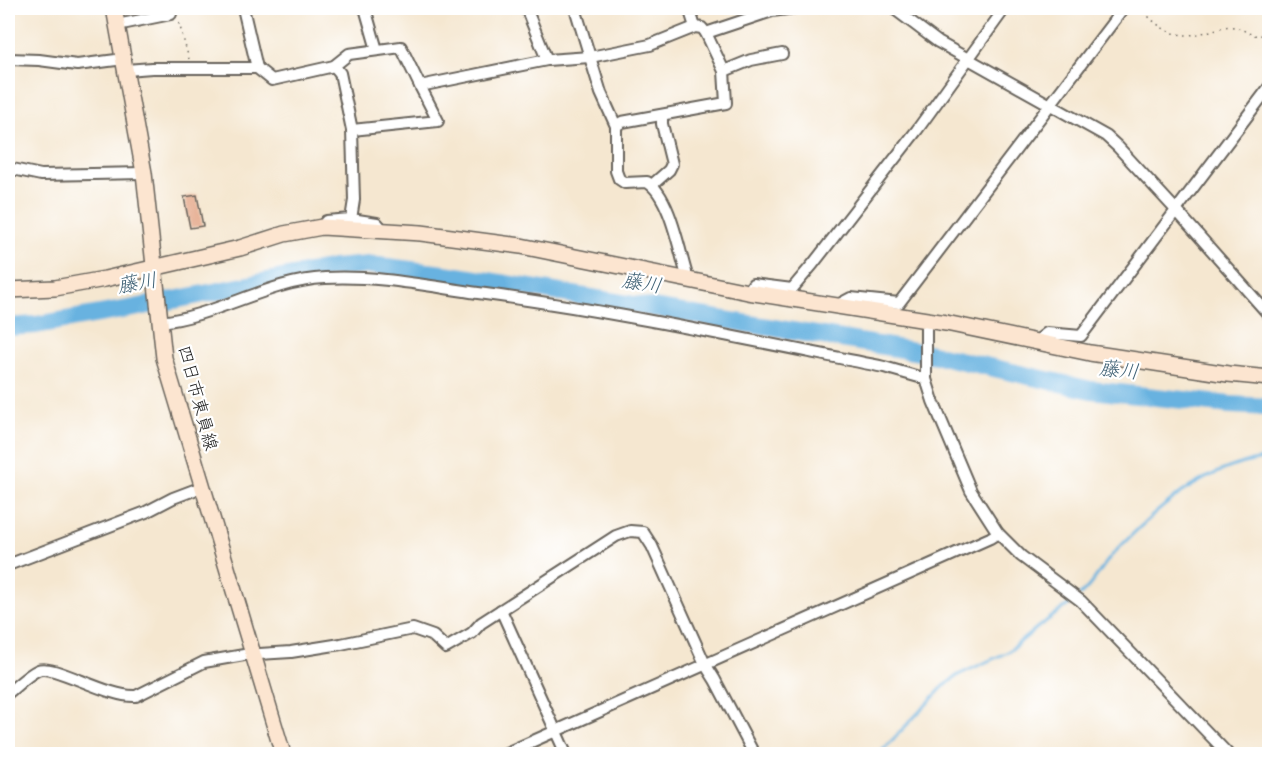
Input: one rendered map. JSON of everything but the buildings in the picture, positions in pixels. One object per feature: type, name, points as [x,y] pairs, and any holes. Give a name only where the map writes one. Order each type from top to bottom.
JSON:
[{"type":"street","name":"四日市東員線","points":[[114,8],[144,173],[164,358],[283,754]]},
{"type":"street","points":[[243,8],[257,68],[272,80],[334,66],[350,54],[401,47],[438,121],[352,130]]},
{"type":"street","points":[[365,8],[376,50]]},
{"type":"street","points":[[526,8],[547,60]]},
{"type":"street","points":[[574,8],[601,93],[616,126],[616,171],[625,183],[647,182],[652,185],[667,209],[686,272],[686,279]]},
{"type":"street","points":[[689,8],[695,27]]},
{"type":"street","points":[[706,33],[772,11],[795,8]]},
{"type":"street","points":[[893,8],[938,42],[1106,136],[1176,210],[1269,316]]},
{"type":"street","points":[[748,292],[753,284],[792,289],[970,59],[1005,8]]},
{"type":"street","points":[[836,306],[851,298],[899,303],[1123,9]]},
{"type":"street","points":[[117,25],[174,16]]},
{"type":"street","points":[[420,86],[547,60],[590,57],[650,45],[695,27],[702,28],[724,71],[726,103],[622,122],[616,126]]},
{"type":"street","points":[[724,71],[751,60],[782,54]]},
{"type":"street","points":[[8,59],[77,65],[257,68]]},
{"type":"street","points":[[334,66],[340,73],[352,130],[354,200],[351,219]]},
{"type":"street","points":[[1037,341],[1047,333],[1081,336],[1269,86]]},
{"type":"street","points":[[652,185],[669,170],[672,164],[662,115]]},
{"type":"street","points":[[8,168],[41,174],[144,173]]},
{"type":"street","points":[[322,227],[326,221],[351,219],[377,223],[385,232]]},
{"type":"street","points":[[8,290],[55,288],[105,279],[240,248],[284,234],[322,227],[421,233],[521,246],[748,292],[1037,341],[1090,353],[1269,378]]},
{"type":"street","points":[[159,317],[183,320],[284,285],[324,278],[369,278],[562,304],[926,375]]},
{"type":"street","points":[[927,324],[926,375],[933,401],[971,491],[998,533],[1021,556],[1078,599],[1228,754]]},
{"type":"street","points":[[8,565],[146,512],[202,487]]},
{"type":"street","points":[[8,693],[39,669],[50,669],[124,697],[136,696],[204,662],[253,654],[291,652],[331,646],[413,629],[433,636],[446,648],[616,536],[630,531],[643,532],[652,546],[705,664],[754,754]]},
{"type":"street","points":[[504,754],[998,533]]},
{"type":"street","points":[[501,610],[566,754]]},
{"type":"street","points":[[277,736],[293,754]]},
{"type":"path","points":[[1140,8],[1157,26],[1178,35],[1204,33],[1222,27],[1234,27],[1251,35],[1262,36],[1269,32]]},
{"type":"path","points":[[174,16],[191,63],[190,68]]},
{"type":"waterway","name":"藤川","points":[[8,327],[36,325],[134,308],[333,268],[370,265],[452,275],[932,354],[1091,390],[1270,407]]},
{"type":"waterway","points":[[1080,595],[1110,557],[1148,519],[1184,491],[1224,470],[1246,462],[1270,458]]},
{"type":"waterway","points":[[879,754],[943,687],[958,675],[1008,652],[1075,600]]}]
